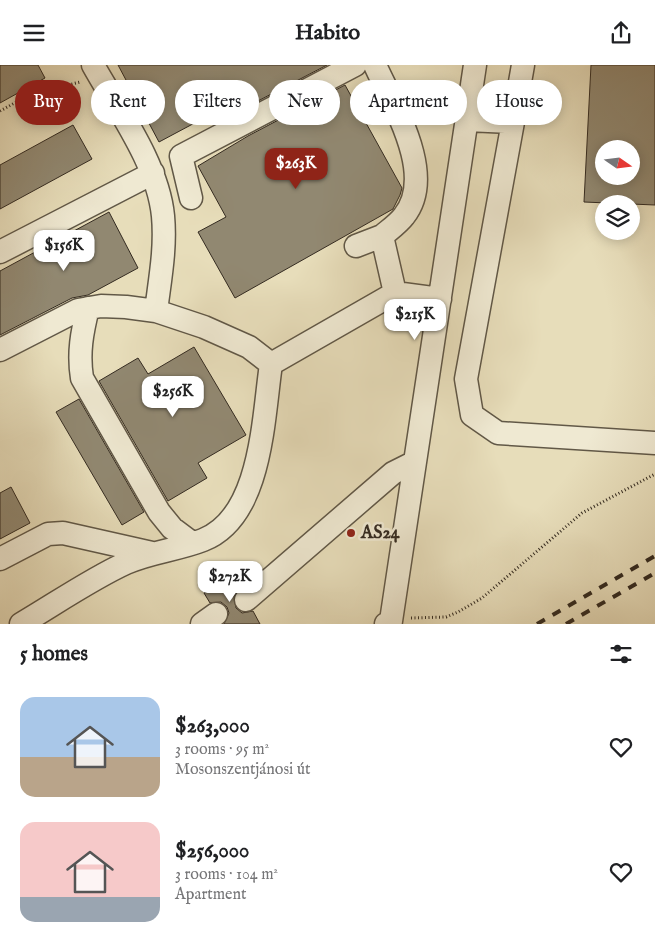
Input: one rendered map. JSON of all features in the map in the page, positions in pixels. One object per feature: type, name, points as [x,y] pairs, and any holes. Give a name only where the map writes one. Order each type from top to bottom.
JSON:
[{"type":"street","points":[[191,198],[181,156],[355,65]]},
{"type":"street","points":[[356,246],[382,236],[405,215],[412,203],[416,186],[416,169],[411,146],[376,65]]},
{"type":"street","points":[[475,65],[467,120],[477,120]]},
{"type":"street","points":[[520,80],[523,65]]},
{"type":"street","points":[[97,71],[153,173],[163,214],[164,240],[156,311]]},
{"type":"street","points":[[388,623],[415,462],[466,125]]},
{"type":"street","points":[[512,125],[466,379],[472,415],[498,433],[655,443]]},
{"type":"street","points":[[0,252],[153,173]]},
{"type":"street","points":[[382,236],[395,293]]},
{"type":"street","points":[[271,364],[395,293],[440,299]]},
{"type":"street","points":[[0,350],[64,315],[101,306],[156,311],[204,327],[249,347],[271,364]]},
{"type":"street","points":[[88,308],[80,345],[79,362],[82,378],[159,512],[172,528],[192,543]]},
{"type":"street","points":[[21,624],[126,563],[202,540],[225,526],[240,507],[256,464],[271,364]]},
{"type":"street","points":[[246,600],[393,473],[415,462]]},
{"type":"street","points":[[0,559],[48,534],[63,533],[156,553]]},
{"type":"path","points":[[0,111],[31,94],[97,71]]},
{"type":"path","points":[[388,623],[406,617],[446,617],[458,612],[482,598],[582,513],[655,474]]},
{"type":"building","points":[[0,65],[38,65],[45,78],[41,80],[15,80],[15,95],[0,103]]},
{"type":"building","points":[[118,65],[327,65],[298,80],[269,80],[269,95],[259,100],[259,80],[175,80],[175,125],[191,125],[159,142],[150,125],[165,125],[165,80],[126,80]]},
{"type":"building","points":[[591,65],[655,65],[655,205],[640,204],[640,195],[595,195],[595,202],[584,202]]},
{"type":"building","points":[[345,85],[350,94],[350,125],[367,125],[402,188],[400,195],[393,209],[235,298],[198,232],[226,217],[198,166],[269,125],[340,125],[340,88]]},
{"type":"building","points":[[73,125],[92,159],[0,209],[0,165]]},
{"type":"building","points":[[109,212],[138,268],[88,295],[72,298],[0,335],[0,271]]},
{"type":"building","points":[[194,347],[246,435],[198,463],[207,478],[168,501],[99,381],[138,358],[148,374]]},
{"type":"building","points":[[79,399],[144,512],[122,525],[56,412]]},
{"type":"building","points":[[11,487],[30,523],[0,539],[0,493]]},
{"type":"building","points":[[232,576],[239,588],[234,596],[236,608],[242,613],[253,611],[260,624],[224,624],[229,613],[227,607],[221,602],[210,603],[204,593]]},
{"type":"railway","points":[[537,624],[655,556]]},
{"type":"railway","points":[[566,624],[655,573]]},
{"type":"place","name":"AS24","points":[[351,533]]}]
